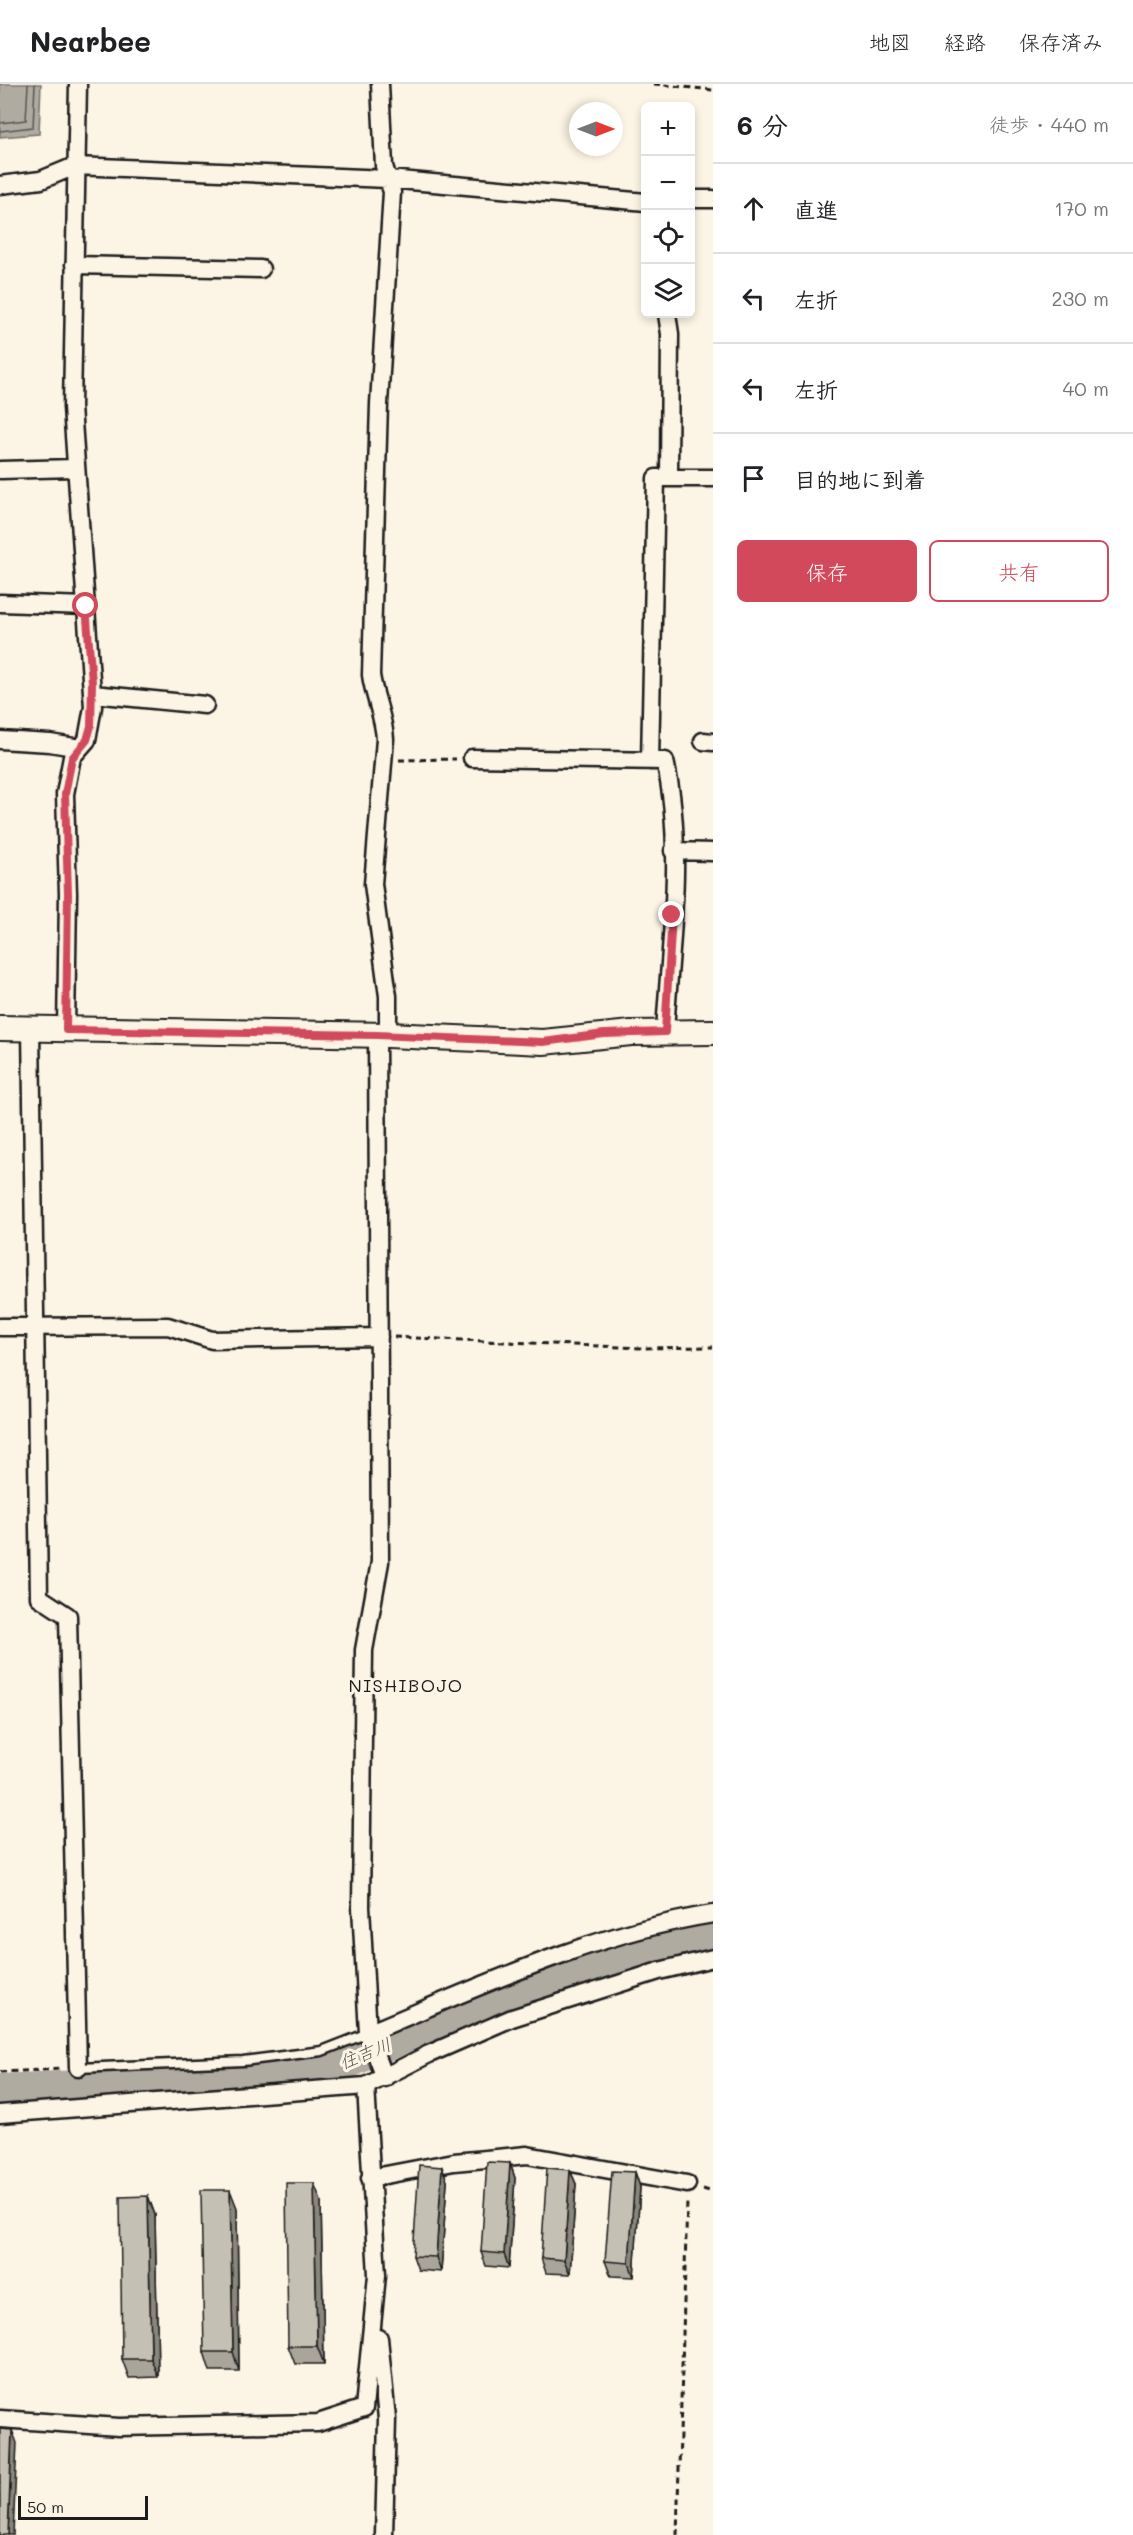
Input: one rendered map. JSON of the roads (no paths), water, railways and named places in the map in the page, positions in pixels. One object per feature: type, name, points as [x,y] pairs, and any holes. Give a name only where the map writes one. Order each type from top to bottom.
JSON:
[{"type":"main road","points":[[0,1028],[382,1035],[543,1042],[604,1034],[713,1032]]},
{"type":"street","points":[[66,1030],[68,894],[65,794],[72,758],[87,740],[91,726],[93,694],[72,407],[78,84]]},
{"type":"street","points":[[380,84],[384,166],[392,192],[378,444],[371,675],[373,693],[384,723],[373,884],[388,996],[382,1035],[380,1562],[364,1650],[361,1907],[368,2033],[385,2078]]},
{"type":"street","points":[[0,185],[41,180],[75,166],[388,179],[641,202]]},
{"type":"street","points":[[695,199],[713,199]]},
{"type":"street","points":[[74,265],[261,269]]},
{"type":"street","points":[[668,318],[669,478]]},
{"type":"street","points":[[0,470],[75,468]]},
{"type":"street","points":[[650,760],[656,478],[713,478]]},
{"type":"street","points":[[0,603],[86,606]]},
{"type":"street","points":[[93,694],[205,705]]},
{"type":"street","points":[[0,740],[50,743],[80,748]]},
{"type":"street","points":[[472,758],[665,761],[673,813],[665,1032]]},
{"type":"street","points":[[673,851],[713,852]]},
{"type":"street","points":[[31,1029],[39,1597],[68,1616],[78,2068]]},
{"type":"street","points":[[0,1327],[168,1326],[212,1340],[380,1337]]},
{"type":"street","points":[[368,2033],[531,1966],[641,1930],[681,1919],[713,1914]]},
{"type":"street","points":[[0,2114],[366,2086],[429,2054],[512,2018],[658,1971],[713,1958]]},
{"type":"street","points":[[0,2419],[119,2427],[318,2423],[364,2408],[377,2275],[366,2086]]},
{"type":"street","points":[[370,2178],[454,2162],[527,2155],[687,2184]]},
{"type":"street","points":[[375,2304],[387,2419],[384,2535]]},
{"type":"lane","points":[[78,2068],[255,2060],[322,2051],[368,2033]]},
{"type":"water","points":[[0,84],[41,84],[39,134],[0,137]]},
{"type":"waterway","name":"住吉川","points":[[0,2090],[253,2077],[343,2065],[482,2002],[606,1961],[713,1935]]},
{"type":"district","name":"NISHIBOJO","points":[[406,1685]]}]
